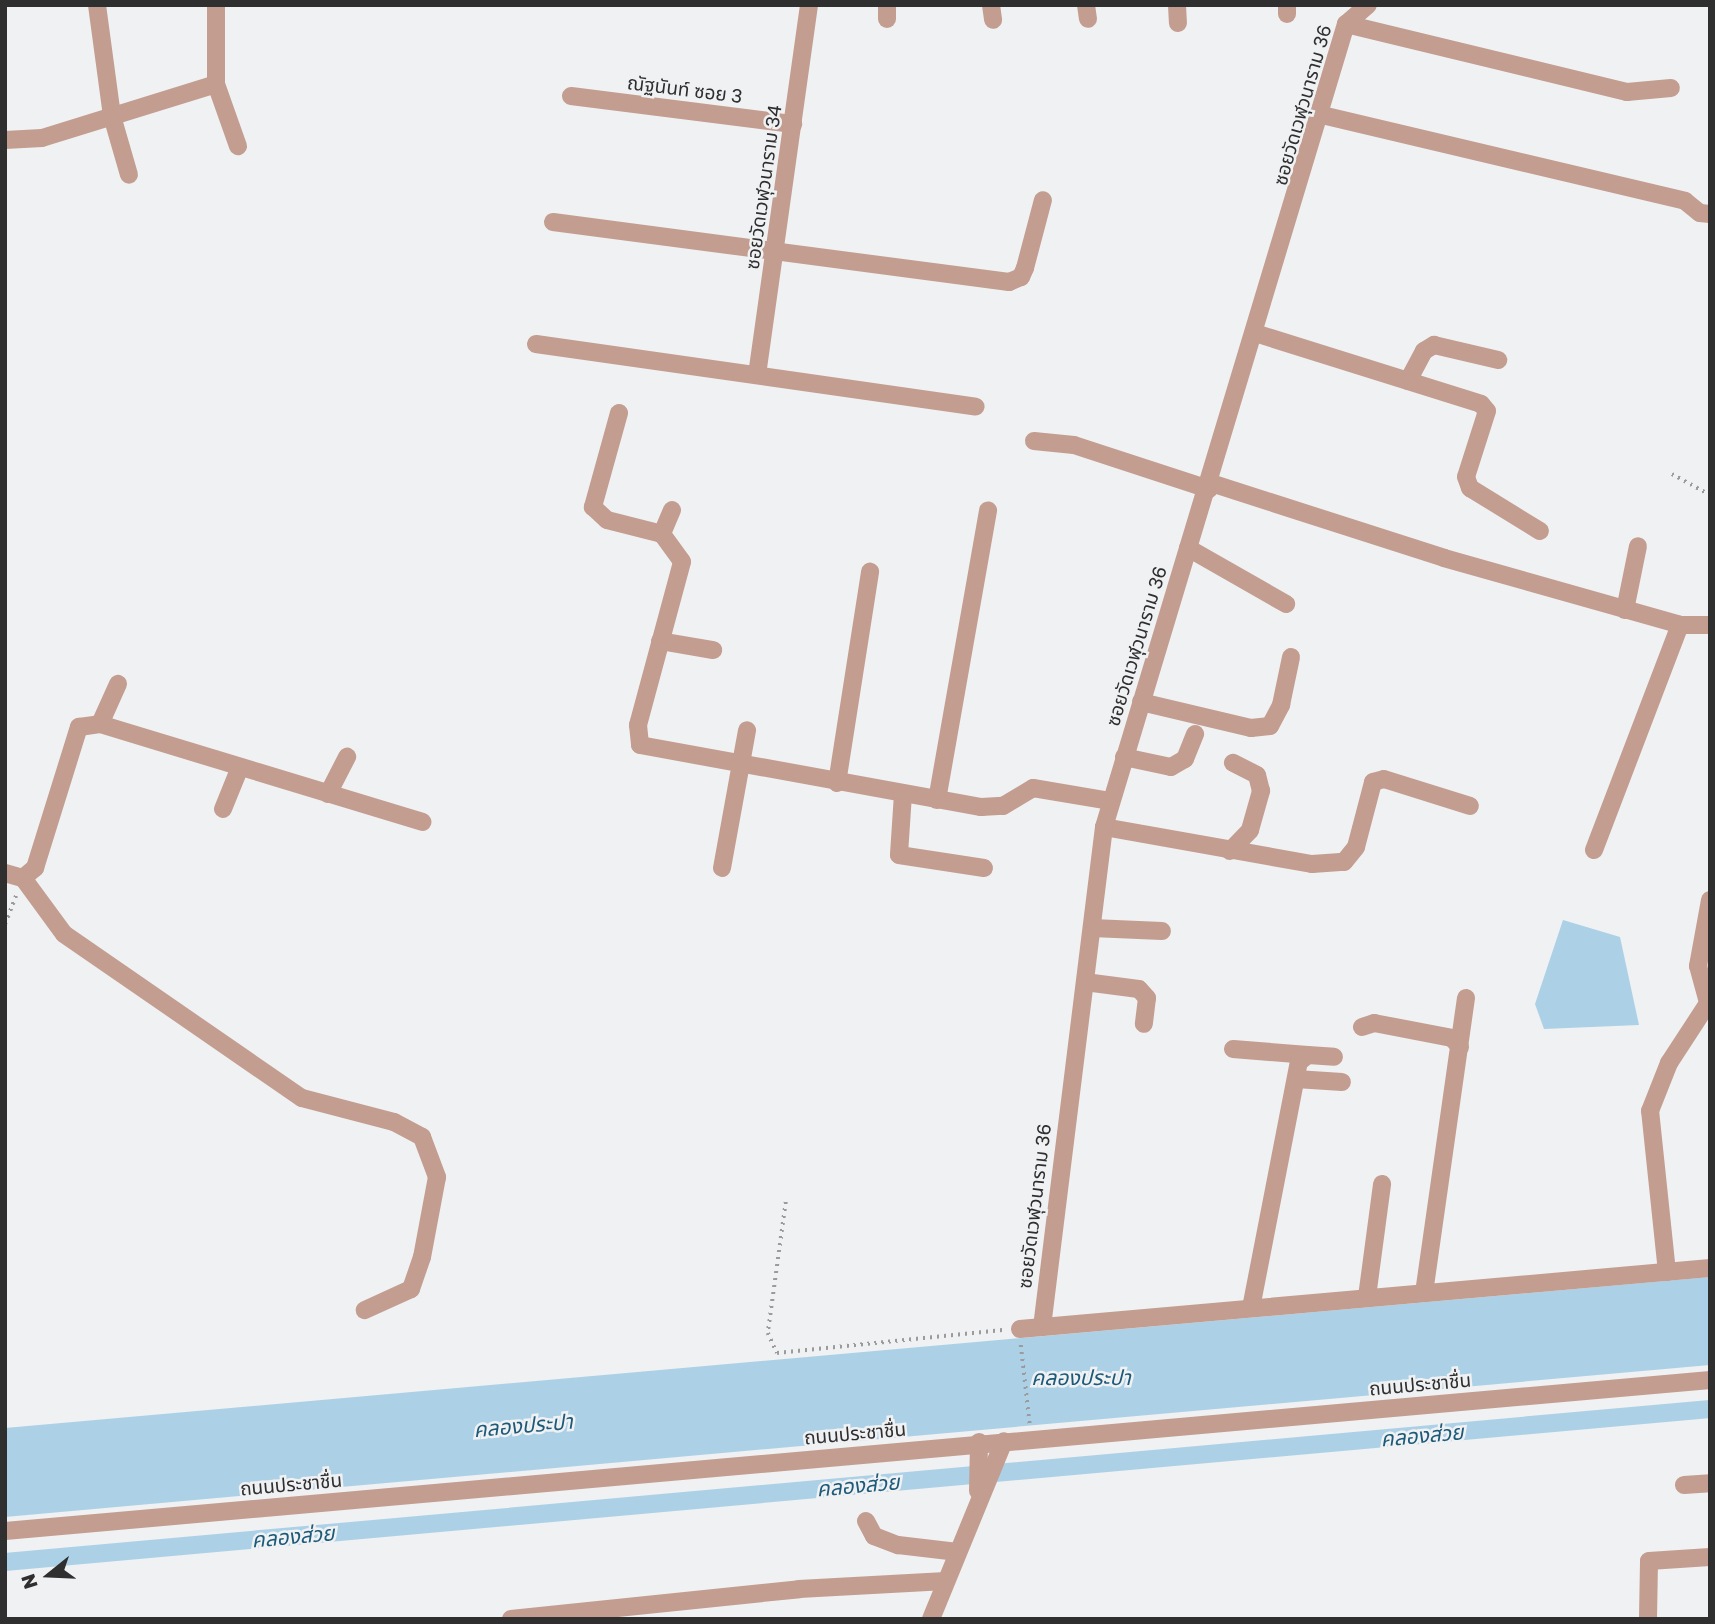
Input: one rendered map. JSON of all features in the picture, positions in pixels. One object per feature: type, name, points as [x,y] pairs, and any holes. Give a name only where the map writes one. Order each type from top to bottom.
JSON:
[{"type":"street","points":[[97,5],[112,116],[129,175]]},
{"type":"street","points":[[216,5],[216,84],[238,146]]},
{"type":"street","name":"ซอยวัดเวฬุวนาราม 34","points":[[757,375],[809,5]]},
{"type":"street","name":"ซอยวัดเวฬุวนาราม 36","points":[[1042,1327],[1104,827],[1322,115],[1346,24],[1368,5]]},
{"type":"street","points":[[1346,24],[1627,92],[1645,93],[1671,88]]},
{"type":"street","points":[[5,140],[43,138],[216,84]]},
{"type":"street","name":"ณัฐนันท์ ซอย 3","points":[[571,96],[793,124]]},
{"type":"street","points":[[1322,115],[1685,201],[1710,214]]},
{"type":"street","points":[[553,222],[1009,282],[1021,277],[1025,268],[1043,200]]},
{"type":"street","points":[[1255,333],[1481,404],[1487,411],[1466,477],[1470,488],[1540,531]]},
{"type":"street","points":[[536,344],[976,407]]},
{"type":"street","points":[[1408,381],[1424,351],[1434,345],[1497,360]]},
{"type":"street","points":[[619,413],[593,507],[607,520],[662,534],[682,562],[638,725],[640,745],[741,766],[937,800],[1003,806],[1033,788],[1111,801]]},
{"type":"street","points":[[1034,441],[1074,445],[1444,558],[1680,625],[1710,625]]},
{"type":"street","points":[[662,534],[672,510]]},
{"type":"street","points":[[937,800],[988,510]]},
{"type":"street","points":[[1625,610],[1638,546]]},
{"type":"street","points":[[1188,548],[1286,604]]},
{"type":"street","points":[[837,783],[870,572]]},
{"type":"street","points":[[1594,850],[1680,625]]},
{"type":"street","points":[[660,641],[713,650]]},
{"type":"street","points":[[1141,702],[1251,729],[1270,726],[1281,705],[1291,657]]},
{"type":"street","points":[[100,724],[118,684]]},
{"type":"street","points":[[365,1310],[411,1289],[422,1258],[437,1177],[422,1137],[394,1122],[302,1098],[64,934],[14,875],[35,868],[79,727],[100,724],[231,789],[328,794],[422,822]]},
{"type":"street","points":[[722,868],[747,730]]},
{"type":"street","points":[[1124,757],[1171,767],[1185,759],[1195,734]]},
{"type":"street","points":[[328,794],[347,757]]},
{"type":"street","points":[[1230,850],[1250,830],[1261,791],[1257,775],[1233,763]]},
{"type":"street","points":[[1104,827],[1276,860],[1344,862],[1356,847],[1373,782],[1384,779],[1470,806]]},
{"type":"street","points":[[903,794],[899,855],[984,868]]},
{"type":"street","points":[[1667,1272],[1650,1111],[1669,1063],[1709,1004],[1699,966],[1710,900]]},
{"type":"street","points":[[1092,928],[1162,932]]},
{"type":"street","points":[[1085,982],[1139,989],[1147,998],[1144,1024]]},
{"type":"street","points":[[1424,1293],[1466,998]]},
{"type":"street","points":[[1362,1027],[1374,1023],[1452,1038],[1461,1046]]},
{"type":"street","points":[[1233,1049],[1334,1057]]},
{"type":"street","points":[[1251,1308],[1299,1062],[1307,1055]]},
{"type":"street","points":[[1296,1079],[1342,1082]]},
{"type":"street","points":[[1367,1297],[1382,1184]]},
{"type":"street","points":[[1020,1331],[1367,1297],[1710,1268]]},
{"type":"street","name":"ถนนประชาชื่น","points":[[5,1531],[1710,1380]]},
{"type":"street","points":[[931,1619],[1004,1441]]},
{"type":"street","points":[[978,1502],[979,1443]]},
{"type":"street","points":[[1684,1485],[1710,1483]]},
{"type":"street","points":[[866,1521],[874,1536],[898,1545],[958,1552]]},
{"type":"street","points":[[1648,1619],[1649,1561],[1710,1557]]},
{"type":"street","points":[[511,1619],[799,1589],[946,1581]]},
{"type":"path","points":[[1672,474],[1710,495]]},
{"type":"path","points":[[5,923],[14,875]]},
{"type":"path","points":[[786,1202],[768,1333],[777,1353],[1020,1331],[1031,1434]]},
{"type":"water","points":[[1563,920],[1620,937],[1639,1025],[1544,1029],[1535,1004]]},
{"type":"water","name":"คลองประปา","points":[[1710,1277],[1710,1365],[5,1517],[5,1428]]},
{"type":"waterway","name":"คลองส่วย","points":[[5,1562],[1710,1409]]}]
